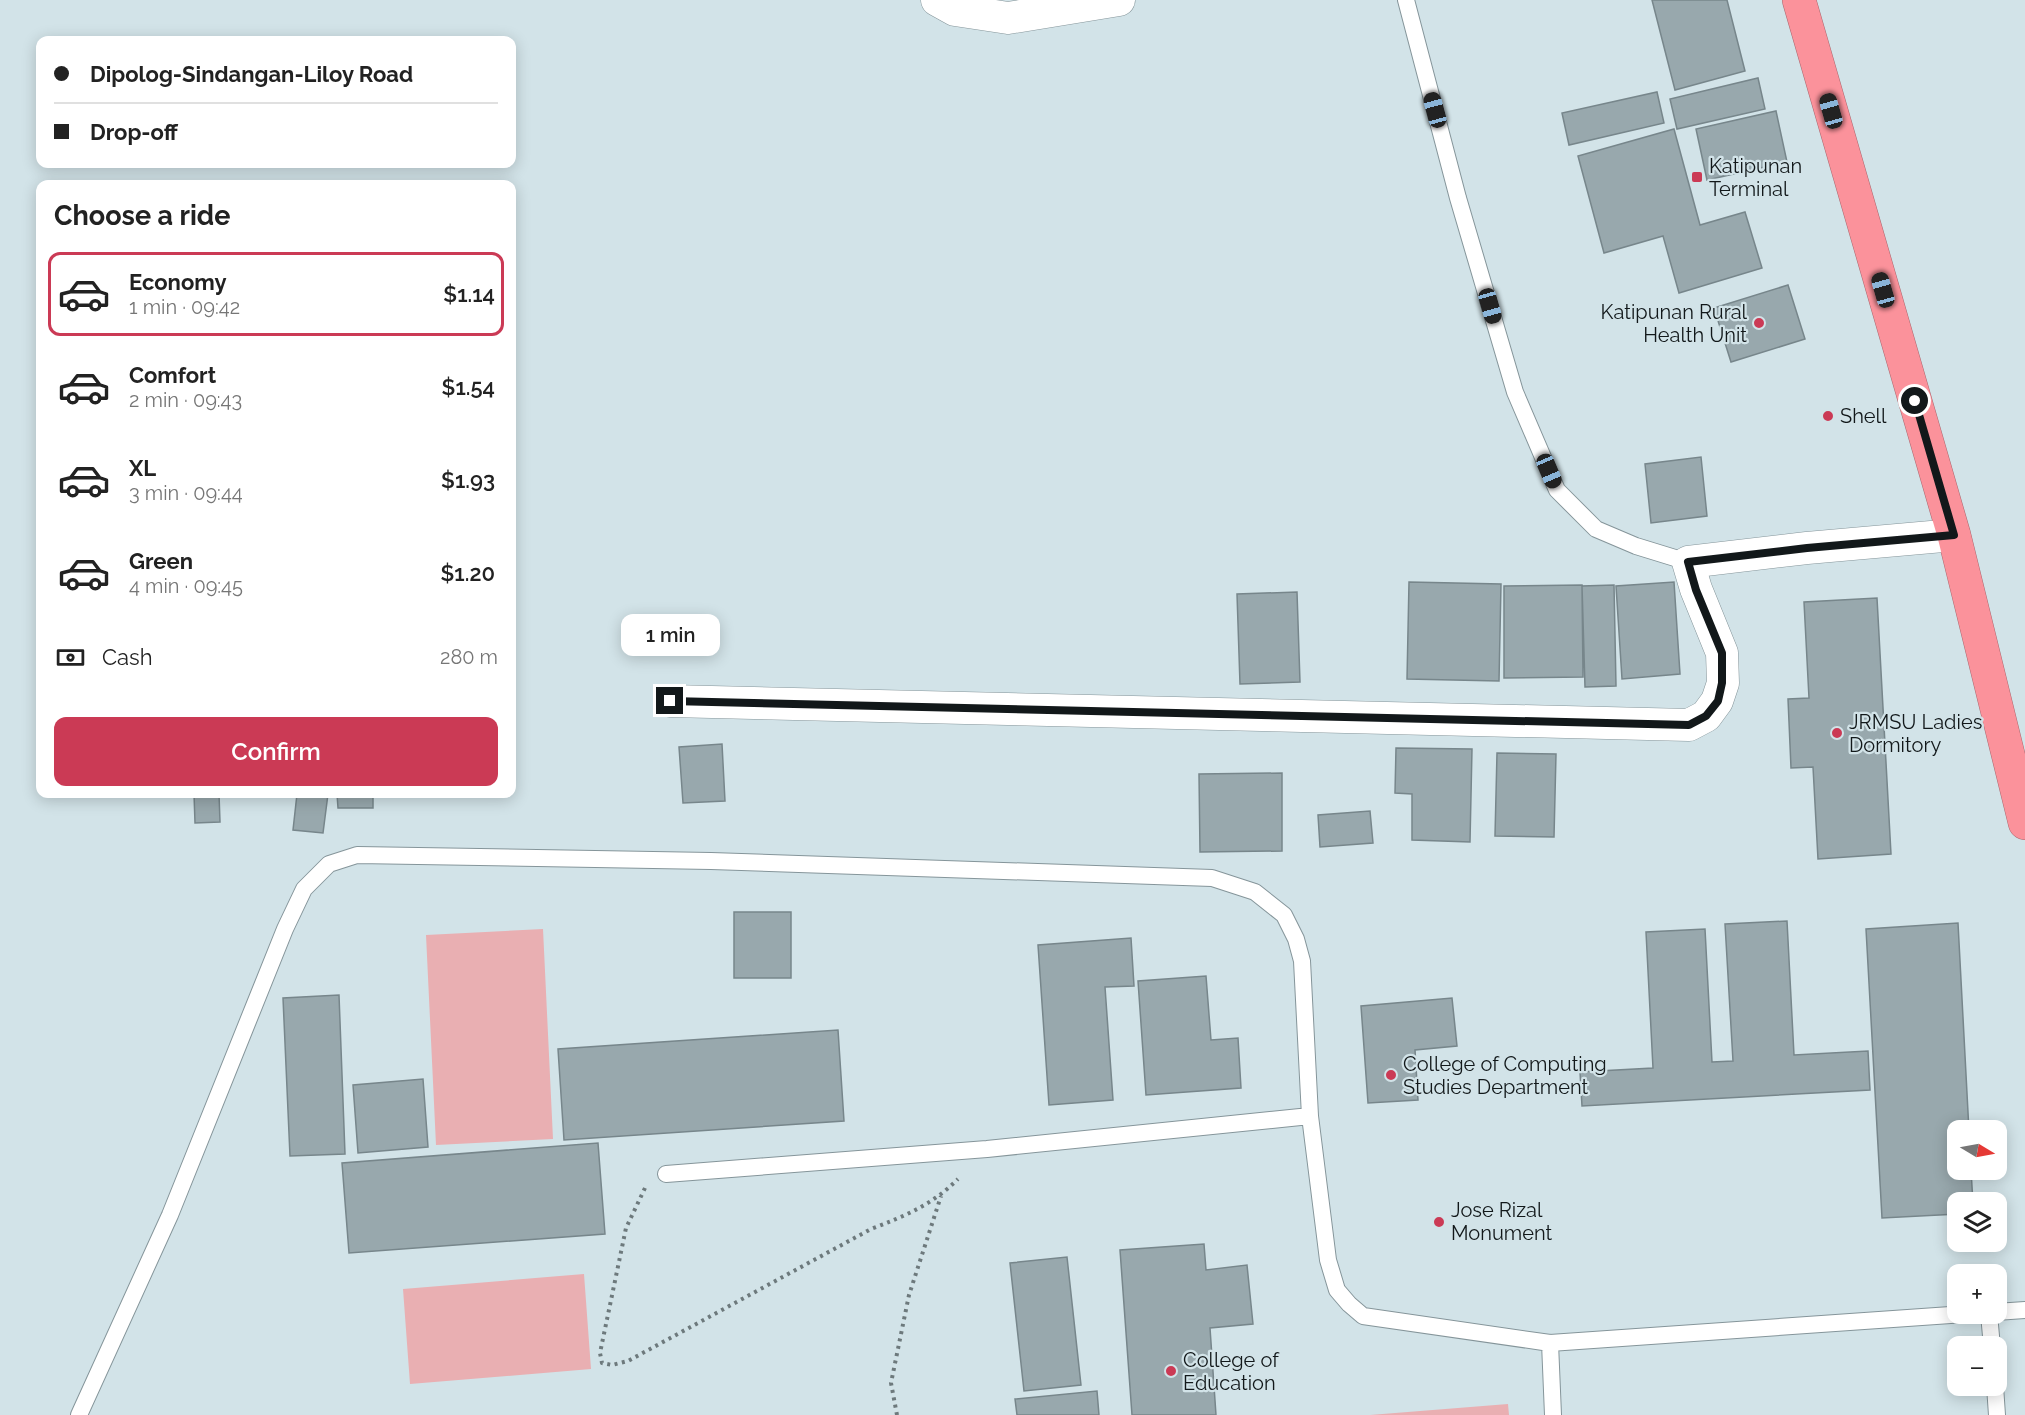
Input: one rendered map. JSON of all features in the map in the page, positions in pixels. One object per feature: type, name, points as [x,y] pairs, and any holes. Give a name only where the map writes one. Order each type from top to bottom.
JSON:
[{"type":"highway","points":[[1799,0],[1954,535],[2025,823]]},
{"type":"street","points":[[937,0],[955,10],[1008,18],[1119,0]]},
{"type":"street","points":[[670,701],[1689,725],[1706,716],[1718,701],[1722,683],[1722,653],[1696,590],[1688,562],[1807,548],[1954,535]]},
{"type":"lane","points":[[1406,0],[1458,198],[1515,392],[1557,490],[1596,529],[1636,546],[1688,562]]},
{"type":"lane","points":[[79,1415],[170,1215],[285,929],[304,889],[329,864],[357,855],[723,861],[1212,878],[1255,892],[1284,915],[1296,939],[1302,961],[1310,1116],[1328,1260],[1337,1290],[1363,1316],[1550,1343],[1947,1315]]},
{"type":"lane","points":[[666,1174],[987,1149],[1310,1116]]},
{"type":"lane","points":[[2007,1311],[2025,1310]]},
{"type":"lane","points":[[1550,1343],[1553,1415]]},
{"type":"lane","points":[[1996,1396],[1997,1415]]},
{"type":"path","points":[[666,1174],[649,1180],[626,1228],[600,1353],[602,1363],[612,1365],[628,1361],[871,1229],[911,1213],[942,1195],[987,1149]]},
{"type":"path","points":[[897,1415],[891,1383],[893,1372],[909,1295],[942,1195]]},
{"type":"shaded area","points":[[543,929],[553,1139],[436,1145],[426,935]]},
{"type":"shaded area","points":[[584,1274],[591,1369],[410,1384],[403,1289]]},
{"type":"shaded area","points":[[1508,1404],[1509,1415],[1370,1415]]},
{"type":"building","points":[[1652,0],[1727,0],[1745,71],[1675,90]]},
{"type":"building","points":[[1758,78],[1765,109],[1677,129],[1670,99]]},
{"type":"building","points":[[1657,92],[1664,123],[1569,145],[1562,113]]},
{"type":"building","points":[[1776,111],[1787,162],[1707,180],[1696,129]]},
{"type":"building","points":[[1674,129],[1700,225],[1745,212],[1762,268],[1679,293],[1663,236],[1604,253],[1578,156]]},
{"type":"building","name":"Katipunan Rural Health Unit","points":[[1788,285],[1805,339],[1731,362],[1714,308]]},
{"type":"building","points":[[1701,457],[1707,516],[1651,523],[1645,464]]},
{"type":"building","points":[[1409,582],[1501,584],[1499,681],[1407,679]]},
{"type":"building","points":[[1674,582],[1680,674],[1622,679],[1616,586]]},
{"type":"building","points":[[1582,585],[1583,677],[1504,678],[1504,586]]},
{"type":"building","points":[[1614,585],[1616,686],[1585,687],[1582,586]]},
{"type":"building","points":[[1297,592],[1300,682],[1240,684],[1237,594]]},
{"type":"building","name":"JRMSU Ladies Dormitory","points":[[1877,598],[1891,854],[1818,859],[1813,767],[1791,768],[1788,699],[1809,698],[1804,602]]},
{"type":"building","points":[[722,744],[725,801],[683,803],[679,747]]},
{"type":"building","points":[[1396,748],[1472,749],[1470,842],[1412,840],[1412,794],[1395,793]]},
{"type":"building","points":[[1497,753],[1556,754],[1554,837],[1495,836]]},
{"type":"building","points":[[1282,773],[1282,851],[1200,852],[1199,774]]},
{"type":"building","points":[[194,798],[219,798],[220,822],[195,823]]},
{"type":"building","points":[[297,798],[327,798],[323,833],[293,830]]},
{"type":"building","points":[[337,798],[373,798],[373,808],[338,808]]},
{"type":"building","points":[[1370,811],[1373,843],[1320,847],[1318,815]]},
{"type":"building","points":[[734,912],[791,912],[791,978],[734,978]]},
{"type":"building","points":[[1787,921],[1794,1055],[1868,1051],[1870,1090],[1582,1106],[1580,1072],[1653,1068],[1646,932],[1705,929],[1712,1062],[1733,1061],[1725,924]]},
{"type":"building","points":[[1958,923],[1968,1120],[1947,1120],[1947,1180],[1972,1180],[1972,1192],[1947,1192],[1947,1215],[1882,1218],[1866,929]]},
{"type":"building","points":[[1131,938],[1134,986],[1105,987],[1113,1100],[1049,1105],[1038,945]]},
{"type":"building","points":[[1206,976],[1211,1040],[1238,1038],[1241,1088],[1146,1095],[1138,981]]},
{"type":"building","points":[[339,995],[345,1154],[290,1156],[283,998]]},
{"type":"building","name":"College of Computing Studies Department","points":[[1452,998],[1457,1046],[1415,1050],[1418,1100],[1368,1103],[1361,1006]]},
{"type":"building","points":[[838,1030],[844,1121],[564,1140],[558,1049]]},
{"type":"building","points":[[423,1079],[428,1147],[358,1153],[353,1085]]},
{"type":"building","points":[[598,1143],[605,1234],[349,1253],[342,1163]]},
{"type":"building","name":"College of Education","points":[[1204,1244],[1206,1270],[1247,1265],[1253,1324],[1210,1328],[1216,1415],[1132,1415],[1120,1250]]},
{"type":"building","points":[[1067,1257],[1081,1385],[1024,1391],[1010,1263]]},
{"type":"building","points":[[1097,1391],[1099,1415],[1017,1415],[1015,1399]]},
{"type":"place","name":"Katipunan Terminal","points":[[1697,177]]},
{"type":"place","name":"Katipunan Rural Health Unit","points":[[1759,323]]},
{"type":"place","name":"Shell","points":[[1828,416]]},
{"type":"place","name":"JRMSU Ladies Dormitory","points":[[1837,733]]},
{"type":"place","name":"College of Computing Studies Department","points":[[1391,1075]]},
{"type":"place","name":"Jose Rizal Monument","points":[[1439,1222]]},
{"type":"place","name":"College of Education","points":[[1171,1371]]},
{"type":"route","points":[[670,701],[1689,725],[1706,716],[1718,701],[1722,683],[1722,653],[1696,590],[1688,562],[1807,548],[1954,535],[1915,401]]}]
